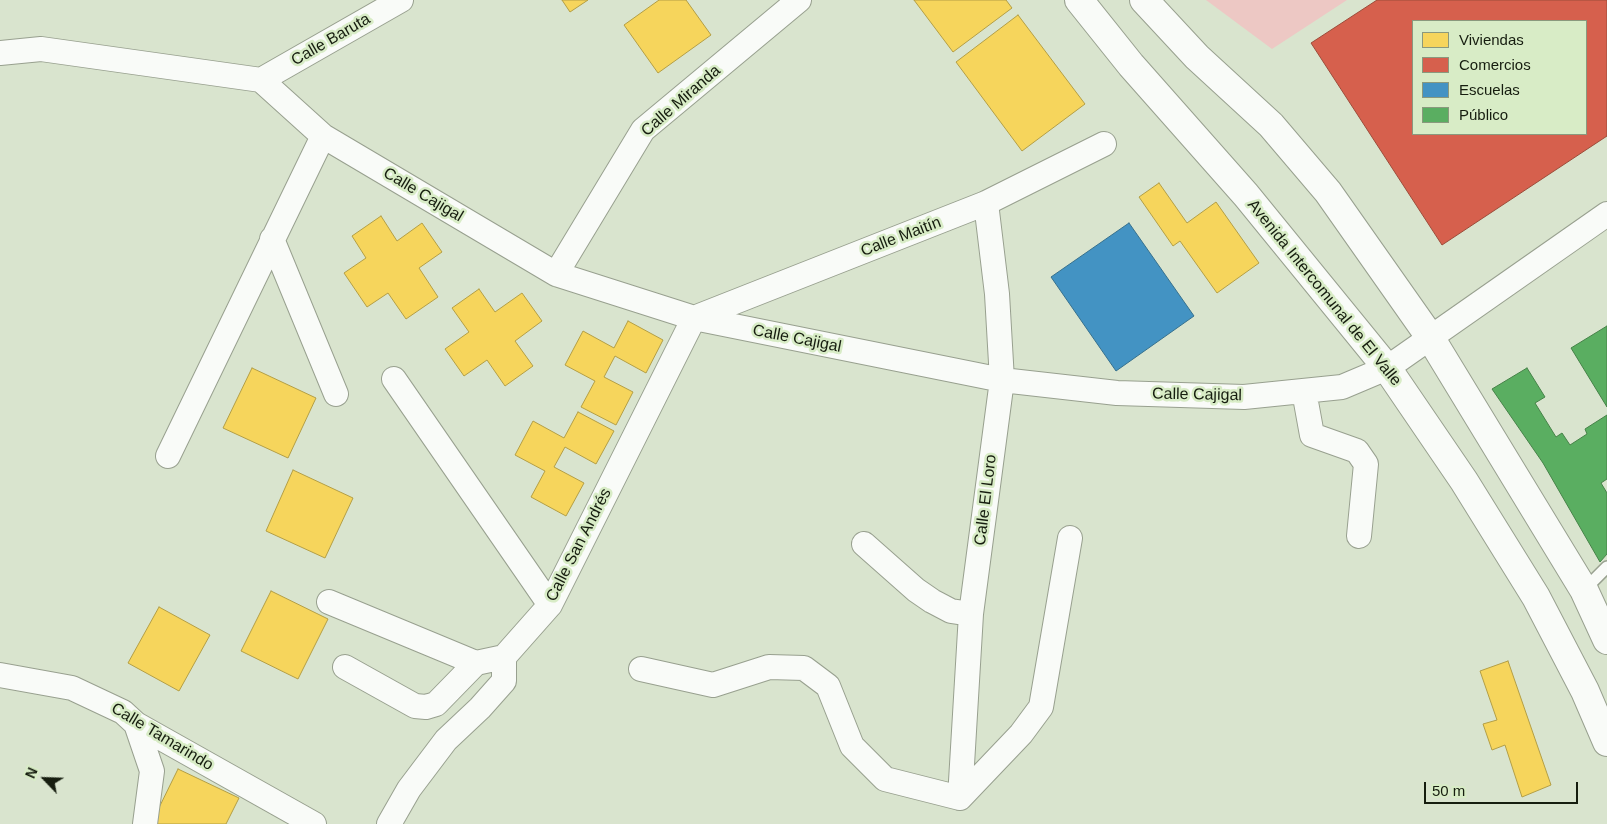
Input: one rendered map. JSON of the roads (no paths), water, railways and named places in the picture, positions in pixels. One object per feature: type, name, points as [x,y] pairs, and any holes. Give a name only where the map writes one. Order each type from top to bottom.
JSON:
[{"type":"main road","name":"Avenida Intercomunal de El Valle","points":[[1079,0],[1131,65],[1240,188],[1366,339],[1387,368],[1464,481],[1536,597],[1585,691],[1607,742]]},
{"type":"main road","points":[[1144,0],[1197,57],[1271,124],[1322,185],[1430,336],[1584,590],[1605,632]]},
{"type":"street","name":"Calle Baruta","points":[[261,80],[401,0]]},
{"type":"street","name":"Calle Miranda","points":[[556,274],[643,130],[799,0]]},
{"type":"street","points":[[0,53],[40,49],[261,80]]},
{"type":"street","name":"Calle Cajigal","points":[[261,80],[323,136],[556,274],[694,318],[1002,380],[1117,394],[1244,397],[1342,388],[1387,368],[1430,336],[1607,214]]},
{"type":"street","points":[[168,456],[323,136]]},
{"type":"street","name":"Calle Maitín","points":[[694,318],[986,203],[1104,144]]},
{"type":"street","name":"Calle El Loro","points":[[960,798],[971,614],[1002,380],[997,294],[986,203]]},
{"type":"street","points":[[272,239],[336,394]]},
{"type":"street","name":"Calle San Andrés","points":[[504,657],[550,605],[694,318]]},
{"type":"street","points":[[394,380],[550,605]]},
{"type":"street","points":[[1304,391],[1312,436],[1357,451],[1366,464],[1359,536]]},
{"type":"street","points":[[641,669],[713,684],[769,666],[804,668],[828,686],[852,746],[885,779],[960,798],[1021,734],[1042,707],[1070,538]]},
{"type":"street","points":[[864,544],[916,590],[932,601],[951,611],[971,614]]},
{"type":"street","points":[[329,602],[476,663]]},
{"type":"street","points":[[345,667],[415,706],[426,707],[436,704],[476,663],[504,657],[504,681],[480,708],[446,740],[409,789],[389,824]]},
{"type":"street","name":"Calle Tamarindo","points":[[0,675],[72,688],[123,712],[136,724],[306,822]]},
{"type":"street","points":[[136,724],[152,771],[145,824]]},
{"type":"lane","points":[[1584,590],[1607,568]]}]
